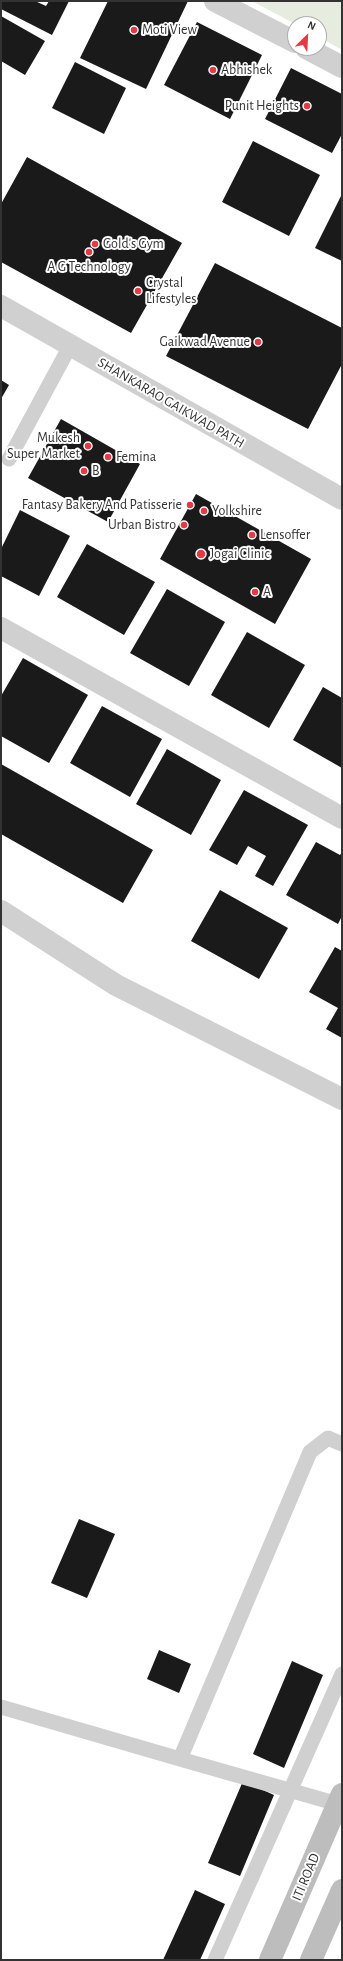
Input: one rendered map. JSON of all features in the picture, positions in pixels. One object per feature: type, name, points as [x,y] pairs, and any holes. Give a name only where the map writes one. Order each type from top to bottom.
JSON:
[{"type":"main road","name":"ITI ROAD","points":[[270,1960],[340,1799]]},
{"type":"main road","points":[[311,1960],[342,1890]]},
{"type":"street","points":[[215,1],[287,38]]},
{"type":"street","points":[[321,56],[342,67]]},
{"type":"street","name":"SHANKARAO GAIKWAD PATH","points":[[1,306],[342,499]]},
{"type":"street","points":[[1,628],[342,818]]},
{"type":"street","points":[[1,912],[116,985],[342,1099]]},
{"type":"lane","points":[[9,458],[70,346]]},
{"type":"lane","points":[[180,1759],[310,1452],[328,1438],[342,1444]]},
{"type":"lane","points":[[215,1960],[342,1674]]},
{"type":"lane","points":[[1,1708],[291,1790],[340,1799]]},
{"type":"shaded area","points":[[252,1],[342,1],[342,50],[327,42],[327,16],[287,16],[287,20]]},
{"type":"building","points":[[1,1],[35,1],[46,6],[49,1],[69,1],[52,35],[1,9]]},
{"type":"building","name":"Moti View","points":[[108,1],[188,1],[146,89],[80,58]]},
{"type":"building","points":[[1,16],[45,41],[25,75],[1,61]]},
{"type":"building","name":"Abhishek","points":[[197,22],[262,55],[230,119],[164,85]]},
{"type":"building","points":[[75,62],[126,88],[104,134],[52,108]]},
{"type":"building","name":"Punit Heights","points":[[291,68],[342,94],[342,134],[332,153],[265,119]]},
{"type":"building","points":[[253,141],[320,175],[289,236],[222,202]]},
{"type":"building","name":"A G Technology","points":[[27,157],[182,243],[131,333],[1,262],[1,204]]},
{"type":"building","points":[[342,194],[342,261],[315,248]]},
{"type":"building","name":"Gaikwad Avenue","points":[[215,263],[342,328],[342,364],[308,429],[166,356]]},
{"type":"building","points":[[1,380],[9,385],[1,399]]},
{"type":"building","name":"B","points":[[61,419],[140,464],[108,522],[28,478]]},
{"type":"building","name":"A","points":[[196,494],[311,559],[275,624],[160,559]]},
{"type":"building","points":[[20,510],[70,536],[39,596],[1,576],[1,549]]},
{"type":"building","points":[[87,544],[155,582],[124,635],[57,597]]},
{"type":"building","points":[[167,589],[225,622],[189,686],[130,653]]},
{"type":"building","points":[[247,632],[305,665],[269,728],[211,695]]},
{"type":"building","points":[[23,658],[88,695],[49,763],[1,736],[1,696]]},
{"type":"building","points":[[323,687],[342,698],[342,768],[293,740]]},
{"type":"building","points":[[102,706],[162,739],[130,797],[70,763]]},
{"type":"building","points":[[167,749],[221,780],[191,835],[136,804]]},
{"type":"building","points":[[1,764],[153,850],[123,903],[1,834]]},
{"type":"building","points":[[244,790],[308,825],[273,886],[255,876],[266,856],[248,846],[237,865],[209,850]]},
{"type":"building","points":[[316,842],[340,855],[342,852],[342,916],[338,924],[286,895]]},
{"type":"building","points":[[220,890],[288,928],[259,979],[191,941]]},
{"type":"building","points":[[335,947],[342,951],[342,1038],[326,1029],[338,1008],[309,992]]},
{"type":"building","points":[[79,1519],[115,1534],[87,1598],[51,1583]]},
{"type":"building","points":[[159,1650],[191,1664],[179,1693],[147,1679]]},
{"type":"building","points":[[292,1661],[323,1675],[284,1768],[253,1754]]},
{"type":"building","points":[[243,1781],[274,1795],[240,1876],[208,1863]]},
{"type":"building","points":[[195,1890],[225,1904],[200,1960],[163,1960]]},
{"type":"place","name":"Moti View","points":[[134,30]]},
{"type":"place","name":"Abhishek","points":[[213,70]]},
{"type":"place","name":"Punit Heights","points":[[307,106]]},
{"type":"place","name":"Gold's Gym","points":[[95,244]]},
{"type":"place","name":"A G Technology","points":[[89,252]]},
{"type":"place","name":"Crystal Lifestyles","points":[[138,291]]},
{"type":"place","name":"Gaikwad Avenue","points":[[258,342]]},
{"type":"place","name":"Mukesh Super Market","points":[[88,446]]},
{"type":"place","name":"Femina","points":[[108,457]]},
{"type":"place","name":"B","points":[[84,471]]},
{"type":"place","name":"Fantasy Bakery And Patisserie","points":[[190,505]]},
{"type":"place","name":"Yolkshire","points":[[204,511]]},
{"type":"place","name":"Urban Bistro","points":[[184,525]]},
{"type":"place","name":"Lensoffer","points":[[252,535]]},
{"type":"place","name":"Jogai Clinic","points":[[201,554]]},
{"type":"place","name":"A","points":[[255,592]]}]
